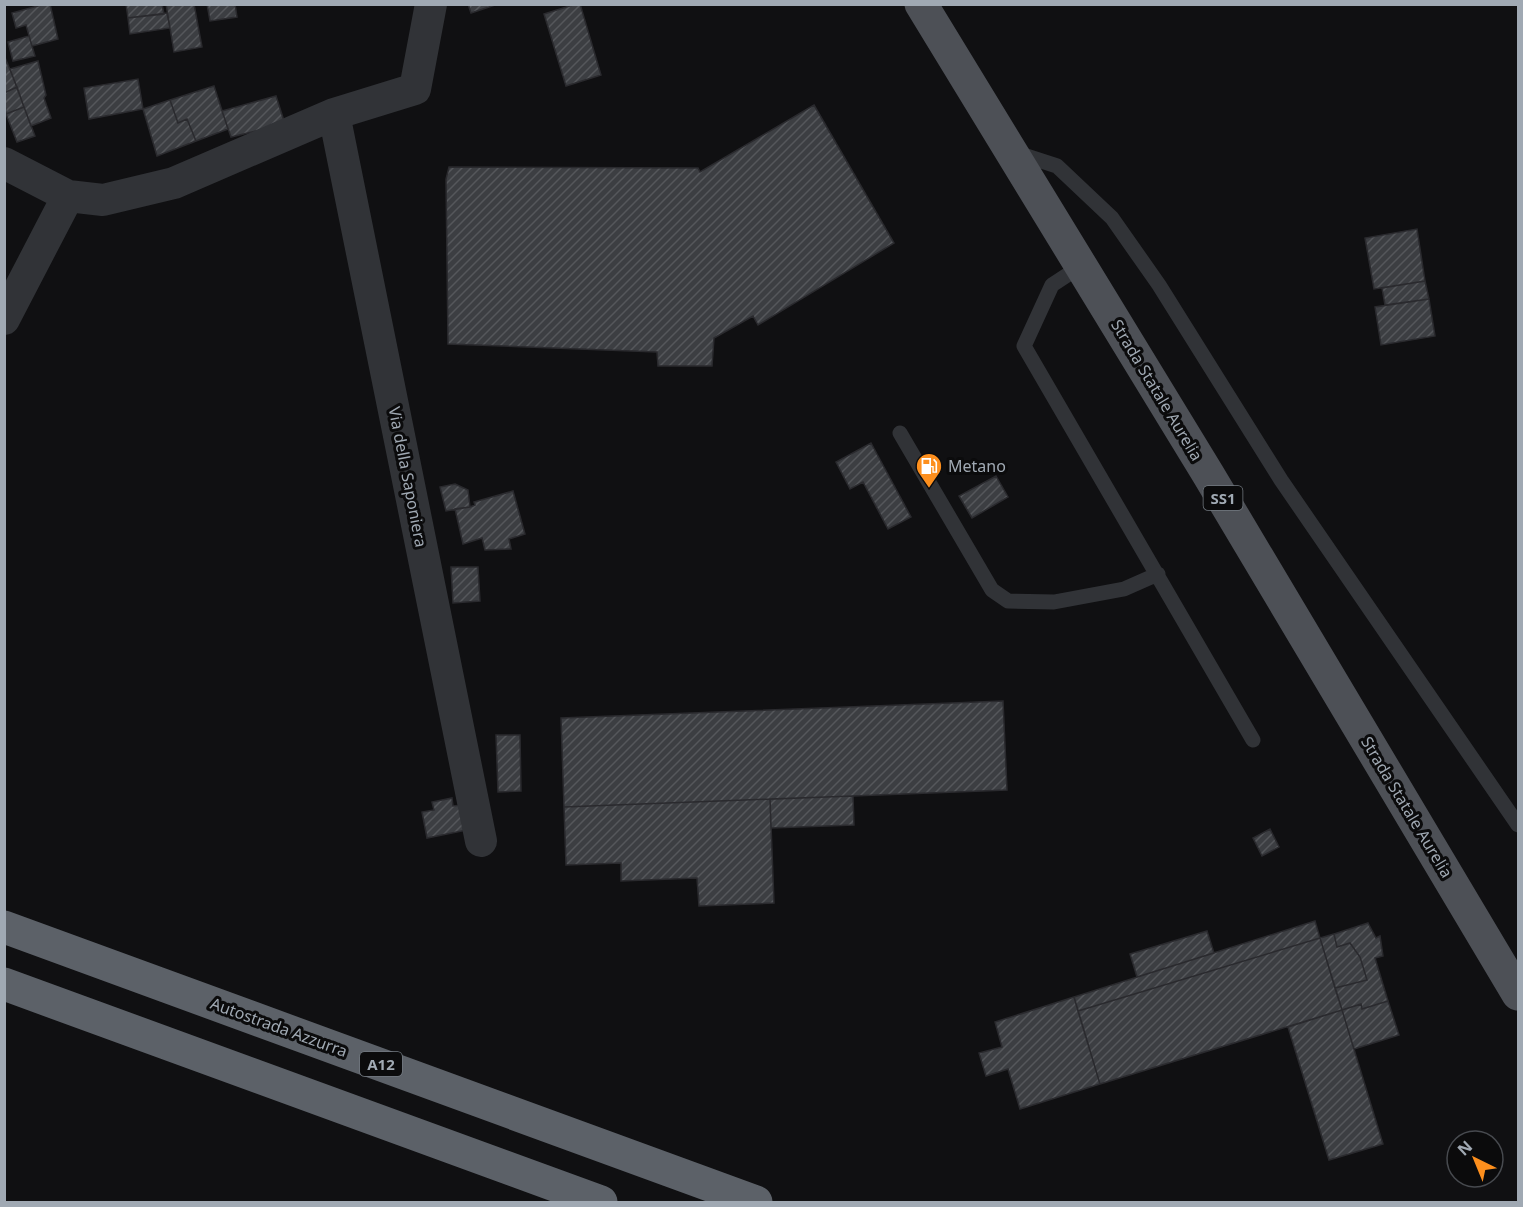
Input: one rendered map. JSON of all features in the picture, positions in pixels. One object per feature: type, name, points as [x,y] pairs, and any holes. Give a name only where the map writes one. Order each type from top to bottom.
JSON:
[{"type":"highway","name":"Autostrada Azzurra","points":[[4,927],[756,1203]]},
{"type":"highway","points":[[4,984],[601,1203]]},
{"type":"main road","name":"Strada Statale Aurelia","points":[[921,4],[1214,484],[1518,994]]},
{"type":"street","points":[[4,163],[68,196],[103,200],[174,183],[334,114],[415,89],[431,4]]},
{"type":"street","name":"Via della Saponiera","points":[[334,114],[482,841]]},
{"type":"street","points":[[4,319],[68,196]]},
{"type":"lane","points":[[1011,151],[1057,166],[1112,218],[1159,285],[1281,480],[1518,825]]},
{"type":"lane","points":[[1081,266],[1052,285],[1024,346],[1253,740]]},
{"type":"lane","points":[[900,433],[992,590],[1008,601],[1054,602],[1124,589],[1158,574]]},
{"type":"building","points":[[50,4],[58,39],[32,46],[26,25],[16,28],[12,13]]},
{"type":"building","points":[[126,4],[162,4],[164,14],[128,18]]},
{"type":"building","points":[[166,4],[194,4],[202,47],[174,52]]},
{"type":"building","points":[[207,4],[235,4],[237,17],[210,21]]},
{"type":"building","points":[[468,4],[498,4],[471,13]]},
{"type":"building","points":[[580,4],[601,75],[566,86],[544,14]]},
{"type":"building","points":[[167,13],[170,28],[130,34],[128,18]]},
{"type":"building","points":[[29,36],[35,56],[13,61],[8,42]]},
{"type":"building","points":[[4,55],[17,87],[4,93]]},
{"type":"building","points":[[38,61],[46,95],[44,98],[51,118],[31,126],[10,69]]},
{"type":"building","points":[[138,79],[143,109],[89,119],[84,88]]},
{"type":"building","points":[[214,86],[228,129],[196,141],[187,119],[178,123],[170,100]]},
{"type":"building","points":[[17,87],[24,107],[6,114],[4,93]]},
{"type":"building","points":[[276,96],[285,124],[231,137],[222,111]]},
{"type":"building","points":[[170,100],[178,123],[187,119],[196,141],[157,156],[143,109]]},
{"type":"building","points":[[814,105],[894,243],[758,325],[753,316],[714,338],[712,366],[658,366],[657,352],[448,344],[446,179],[449,167],[698,168],[700,172]]},
{"type":"building","points":[[24,107],[35,136],[17,142],[6,114]]},
{"type":"building","points":[[1417,229],[1425,281],[1374,289],[1365,238]]},
{"type":"building","points":[[1425,281],[1429,299],[1385,305],[1382,288]]},
{"type":"building","points":[[1429,299],[1435,336],[1381,345],[1375,307]]},
{"type":"building","points":[[871,443],[911,517],[888,529],[863,482],[850,489],[836,462]]},
{"type":"building","points":[[996,476],[1008,497],[972,518],[959,496]]},
{"type":"building","points":[[455,484],[468,490],[470,507],[446,511],[440,487]]},
{"type":"building","points":[[513,491],[525,534],[509,539],[511,549],[485,550],[482,538],[463,544],[455,509],[470,507],[475,505],[474,502]]},
{"type":"building","points":[[451,567],[478,567],[480,601],[453,603]]},
{"type":"building","points":[[1003,701],[1007,790],[564,807],[561,718]]},
{"type":"building","points":[[496,735],[520,735],[521,791],[498,792]]},
{"type":"building","points":[[853,796],[854,825],[771,828],[770,799]]},
{"type":"building","points":[[452,798],[453,806],[462,805],[467,830],[427,838],[422,812],[434,810],[432,802]]},
{"type":"building","points":[[770,799],[774,903],[699,906],[697,878],[621,881],[621,863],[566,865],[564,807]]},
{"type":"building","points":[[1270,829],[1279,847],[1262,856],[1253,838]]},
{"type":"building","points":[[1315,921],[1320,938],[1078,1011],[1074,997]]},
{"type":"building","points":[[1368,923],[1376,938],[1380,936],[1383,956],[1375,958],[1388,1001],[1362,1009],[1361,1004],[1342,1010],[1335,988],[1367,980],[1360,957],[1350,943],[1337,947],[1334,934]]},
{"type":"building","points":[[1207,931],[1214,953],[1137,977],[1130,954]]},
{"type":"building","points":[[1334,934],[1337,947],[1350,943],[1360,957],[1367,980],[1335,988],[1320,938]]},
{"type":"building","points":[[1320,938],[1342,1010],[1100,1084],[1078,1011]]},
{"type":"building","points":[[1074,997],[1100,1084],[1020,1109],[1008,1069],[986,1076],[979,1053],[1002,1047],[995,1022]]},
{"type":"building","points":[[1388,1001],[1399,1035],[1354,1049],[1342,1010],[1361,1004],[1362,1009]]},
{"type":"building","points":[[1342,1010],[1383,1144],[1329,1160],[1288,1027]]},
{"type":"place","name":"Metano","points":[[929,489]]}]
